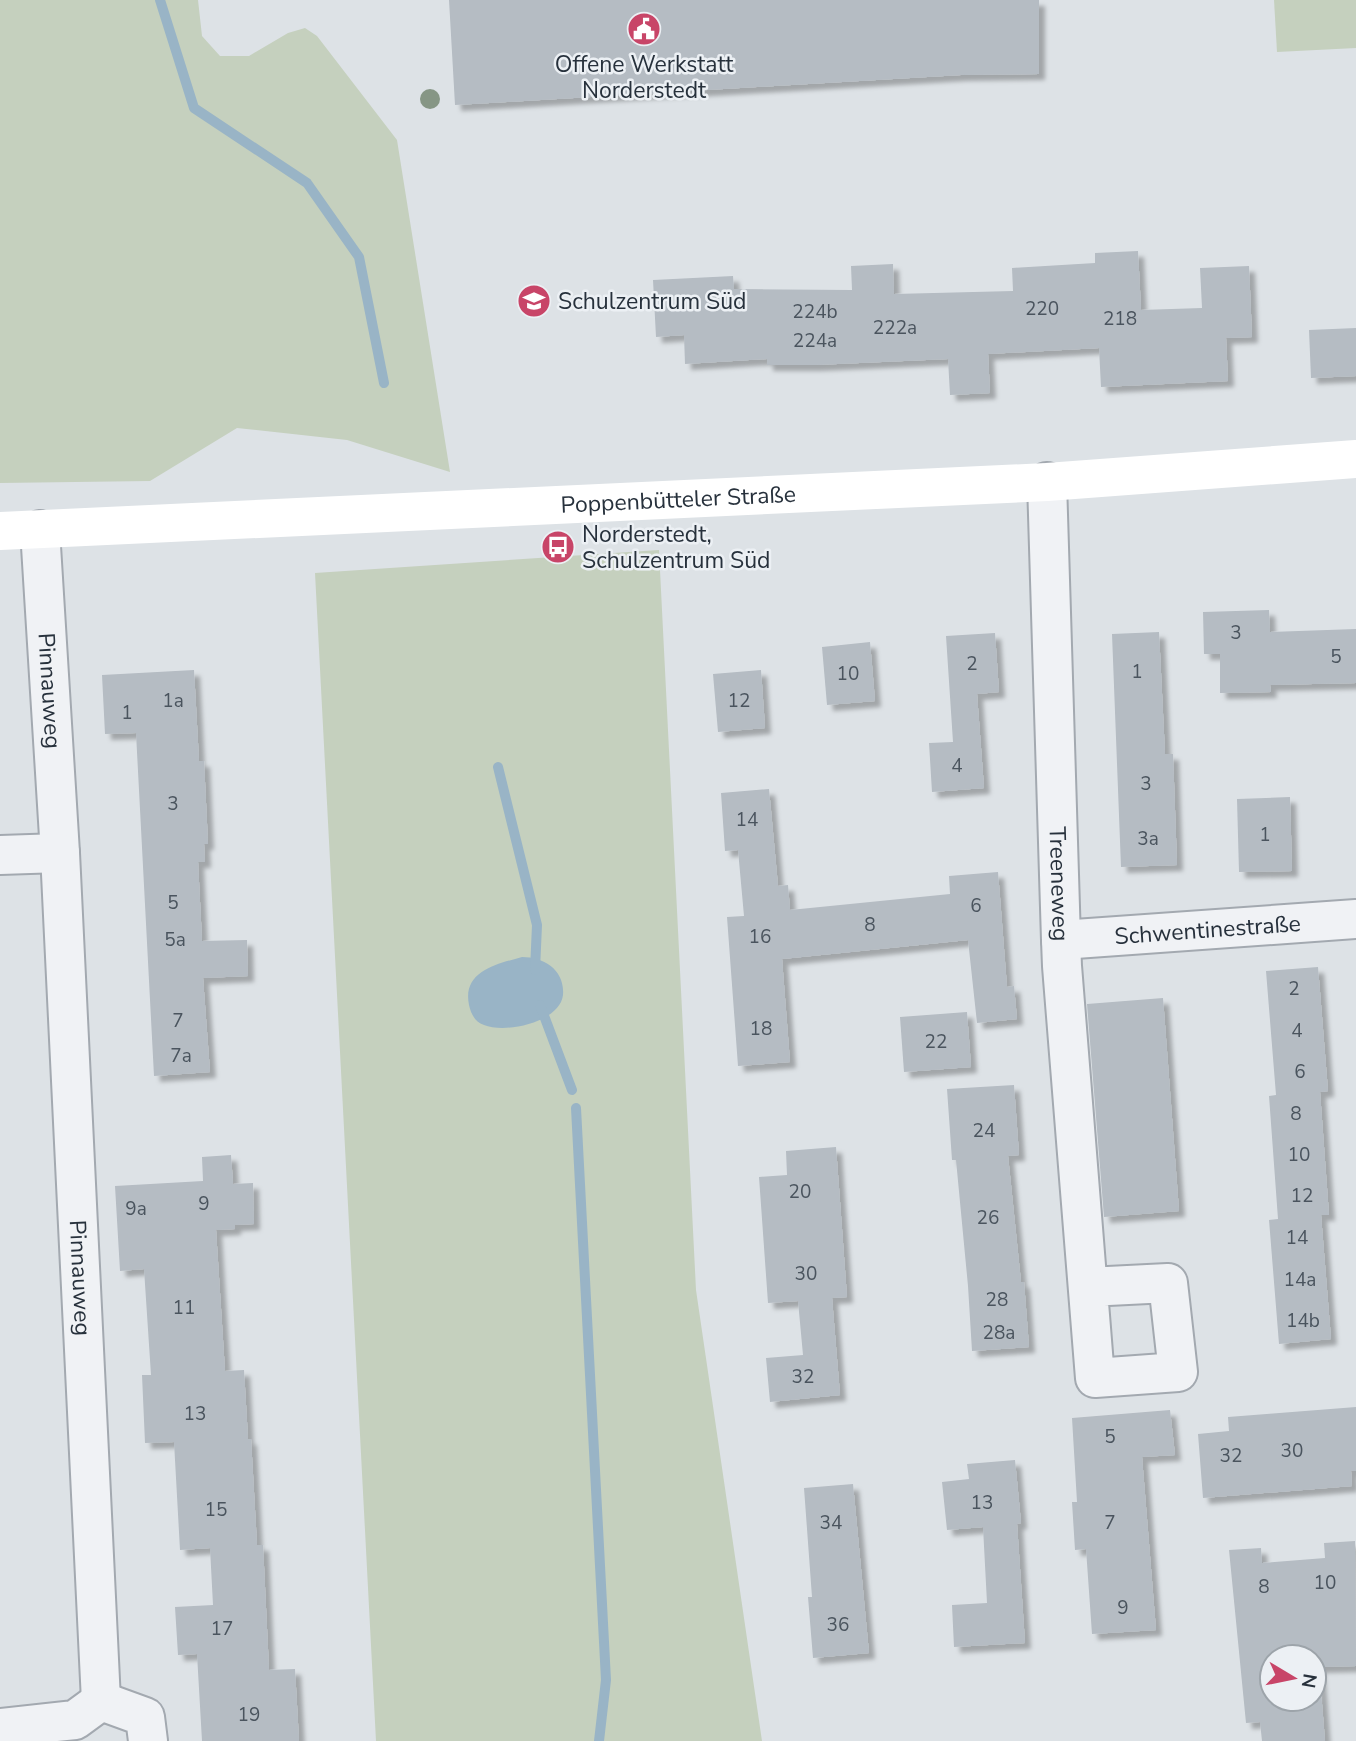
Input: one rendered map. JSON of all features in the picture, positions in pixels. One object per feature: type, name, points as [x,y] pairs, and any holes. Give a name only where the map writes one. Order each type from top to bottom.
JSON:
[{"type":"main road","name":"Poppenbütteler Straße","points":[[0,531],[1047,482],[1356,460]]},
{"type":"street","name":"Treeneweg","points":[[1047,482],[1061,940],[1088,1287]]},
{"type":"street","name":"Pinnauweg","points":[[40,530],[60,853],[101,1701]]},
{"type":"street","points":[[0,855],[60,853]]},
{"type":"street","name":"Schwentinestraße","points":[[1061,940],[1356,919]]},
{"type":"street","points":[[0,1728],[75,1720],[101,1701],[145,1717],[148,1741]]},
{"type":"green space","points":[[0,0],[198,0],[202,36],[220,56],[249,56],[288,33],[305,28],[317,36],[397,140],[450,472],[347,440],[237,428],[150,481],[0,483]]},
{"type":"green space","points":[[1274,0],[1356,0],[1356,48],[1277,52]]},
{"type":"green space","points":[[659,550],[696,1290],[762,1741],[376,1741],[315,573]]},
{"type":"water","points":[[522,957],[545,962],[557,972],[563,986],[560,1004],[542,1019],[518,1027],[481,1024],[474,1017],[469,1005],[468,993],[471,984],[492,966]]},
{"type":"building","points":[[449,0],[1039,0],[1039,74],[961,75],[455,105]]},
{"type":"building","points":[[1138,251],[1141,310],[1202,308],[1200,268],[1249,266],[1252,337],[1226,338],[1228,381],[1101,387],[1099,348],[988,354],[990,393],[950,395],[948,359],[815,365],[767,365],[767,359],[685,364],[684,335],[656,337],[653,280],[733,276],[734,289],[852,290],[851,266],[893,264],[894,294],[1013,291],[1012,268],[1095,263],[1095,253]]},
{"type":"building","points":[[1356,328],[1356,376],[1311,378],[1309,330]]},
{"type":"building","points":[[1269,610],[1270,632],[1356,629],[1356,683],[1270,685],[1271,692],[1220,693],[1220,654],[1204,654],[1203,612]]},
{"type":"building","points":[[1159,632],[1165,754],[1173,754],[1177,865],[1121,867],[1112,634]]},
{"type":"building","points":[[995,633],[999,692],[977,694],[984,788],[932,792],[929,743],[953,742],[946,636]]},
{"type":"building","points":[[870,642],[875,701],[827,705],[822,647]]},
{"type":"building","points":[[194,670],[199,761],[204,761],[208,844],[204,844],[205,862],[198,862],[202,941],[247,940],[248,976],[203,978],[210,1072],[154,1076],[136,733],[105,734],[102,675]]},
{"type":"building","points":[[761,670],[765,728],[718,732],[713,674]]},
{"type":"building","points":[[769,789],[778,886],[788,885],[790,910],[950,894],[949,876],[998,872],[1007,987],[1014,986],[1017,1019],[977,1023],[968,940],[782,959],[790,1062],[738,1066],[727,917],[744,916],[738,850],[725,851],[721,793]]},
{"type":"building","points":[[1290,797],[1292,871],[1239,872],[1237,799]]},
{"type":"building","points":[[1318,967],[1328,1091],[1320,1092],[1329,1215],[1321,1215],[1331,1339],[1279,1344],[1269,1220],[1278,1219],[1269,1096],[1276,1095],[1266,971]]},
{"type":"building","points":[[1163,998],[1179,1211],[1104,1217],[1087,1004]]},
{"type":"building","points":[[967,1012],[971,1067],[904,1072],[900,1017]]},
{"type":"building","points":[[1014,1085],[1019,1155],[1008,1156],[1021,1282],[1024,1282],[1029,1347],[972,1351],[956,1160],[952,1160],[947,1089]]},
{"type":"building","points":[[836,1147],[847,1297],[832,1298],[840,1395],[770,1402],[766,1358],[803,1355],[798,1301],[768,1303],[759,1177],[787,1175],[786,1151]]},
{"type":"building","points":[[231,1155],[233,1184],[253,1183],[254,1224],[216,1230],[225,1371],[244,1370],[257,1545],[263,1545],[269,1670],[295,1669],[299,1741],[202,1741],[197,1654],[178,1655],[175,1607],[213,1605],[210,1548],[180,1550],[174,1442],[145,1443],[142,1375],[151,1375],[144,1269],[120,1271],[115,1186],[203,1181],[202,1157]]},
{"type":"building","points":[[1356,1407],[1356,1471],[1351,1471],[1352,1486],[1203,1498],[1198,1434],[1229,1431],[1228,1417]]},
{"type":"building","points":[[1170,1410],[1175,1455],[1142,1457],[1156,1630],[1092,1634],[1086,1549],[1075,1550],[1072,1502],[1077,1502],[1072,1418]]},
{"type":"building","points":[[1015,1460],[1021,1523],[1017,1524],[1025,1643],[954,1647],[952,1605],[987,1603],[983,1527],[947,1530],[942,1482],[969,1479],[967,1464]]},
{"type":"building","points":[[853,1484],[869,1653],[813,1658],[808,1597],[812,1597],[804,1488]]},
{"type":"building","points":[[1355,1541],[1356,1666],[1328,1667],[1328,1643],[1258,1643],[1258,1713],[1323,1713],[1325,1741],[1262,1741],[1260,1722],[1246,1723],[1229,1550],[1261,1548],[1262,1563],[1325,1558],[1324,1543]]},
{"type":"waterway","points":[[160,0],[194,108],[307,183],[359,257],[384,383]]},
{"type":"waterway","points":[[498,767],[537,925],[535,970]]},
{"type":"waterway","points":[[540,1005],[572,1090]]},
{"type":"waterway","points":[[576,1108],[606,1680],[599,1741]]},
{"type":"place","name":"Offene Werkstatt Norderstedt","points":[[644,29]]},
{"type":"place","name":"Schulzentrum Süd","points":[[534,301]]},
{"type":"place","name":"Norderstedt, Schulzentrum Süd","points":[[558,547]]}]
